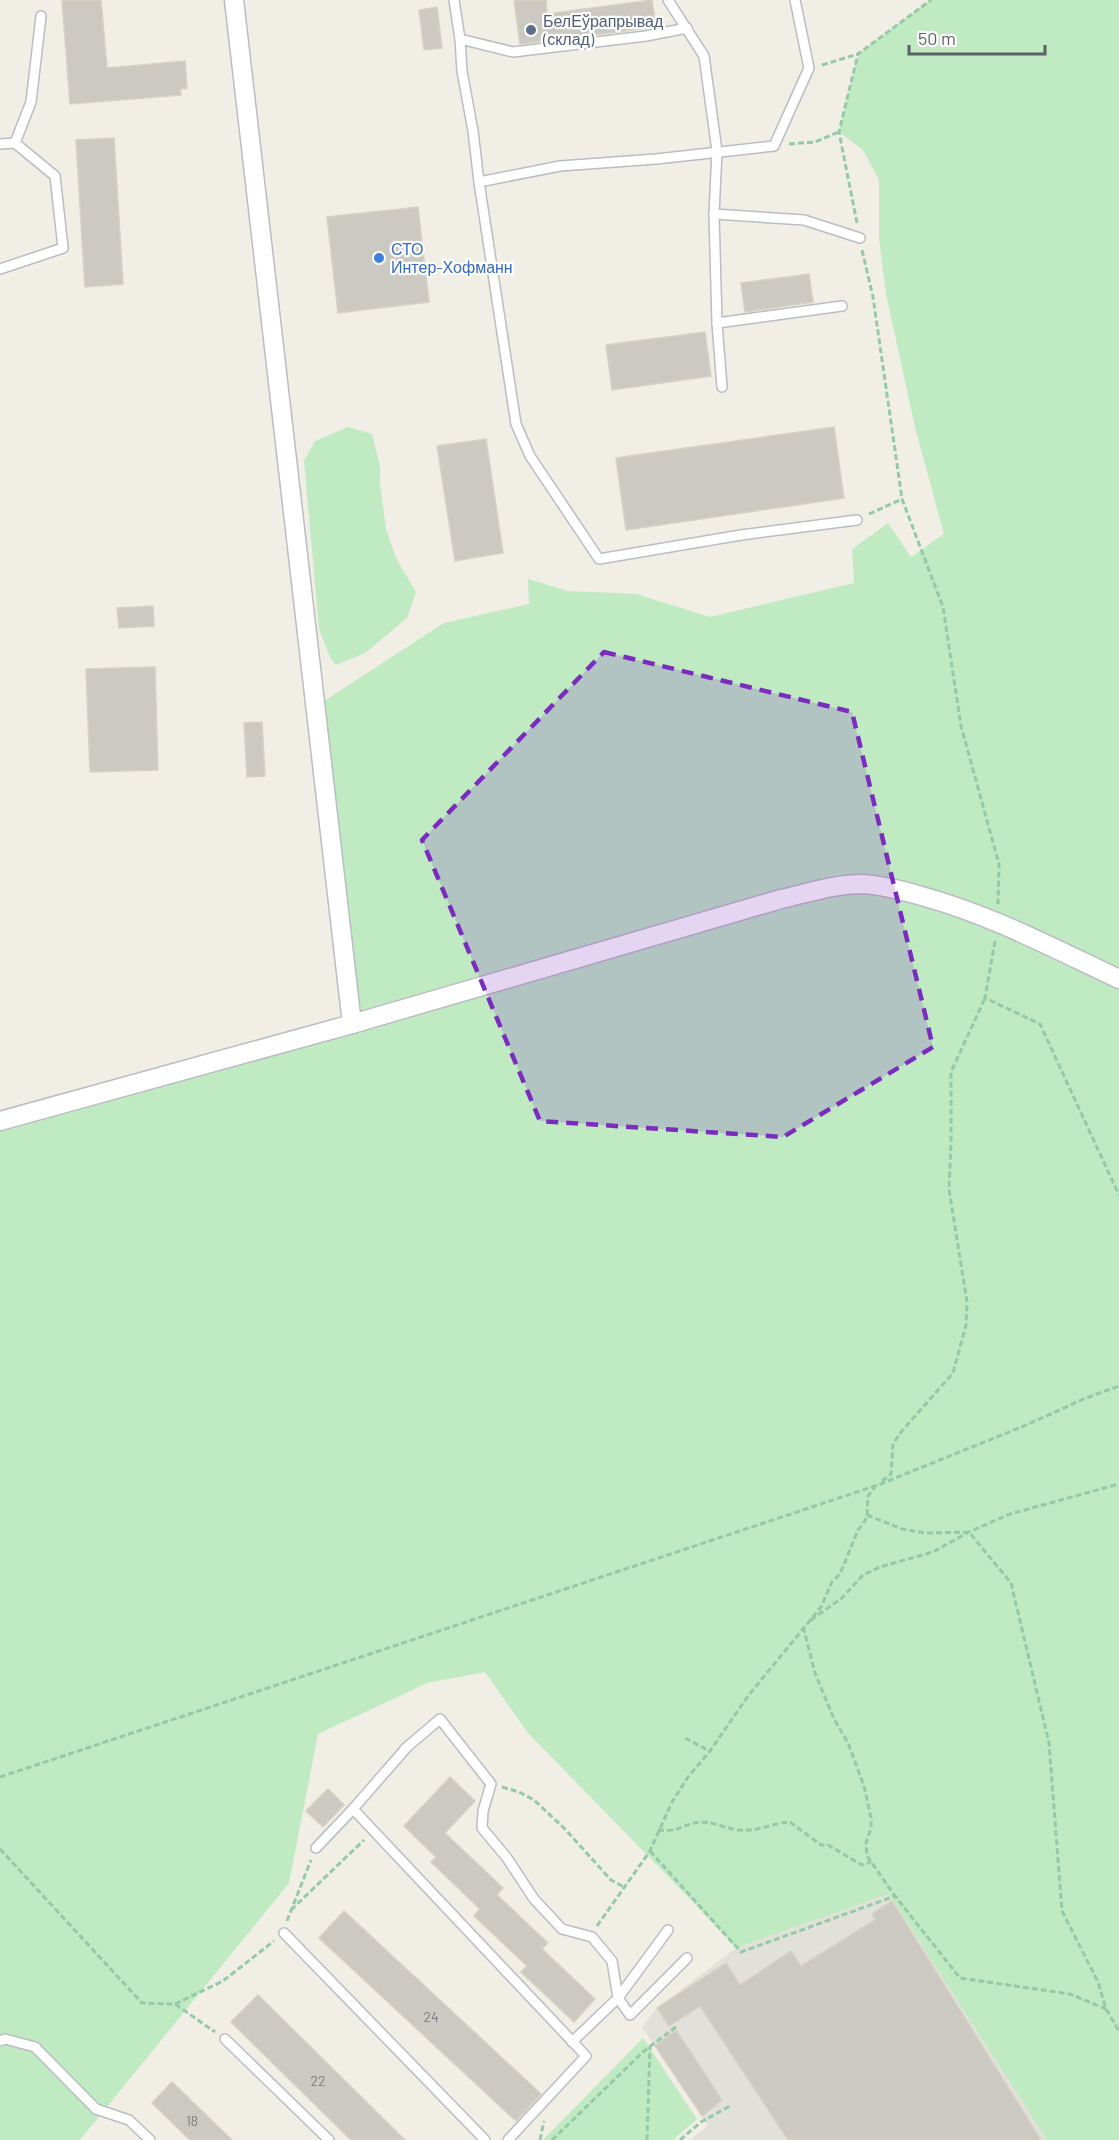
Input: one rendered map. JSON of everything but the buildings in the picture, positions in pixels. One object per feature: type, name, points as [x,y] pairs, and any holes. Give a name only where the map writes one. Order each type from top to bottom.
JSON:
[{"type":"street","points":[[234,0],[352,1024]]},
{"type":"street","points":[[0,1121],[352,1024],[782,899],[838,886],[862,884],[904,891],[945,903],[998,922],[1119,979]]},
{"type":"lane","points":[[454,0],[478,182],[516,424],[530,456],[599,559],[741,535],[857,520]]},
{"type":"lane","points":[[668,0],[705,56],[717,151],[714,214],[717,323],[722,387]]},
{"type":"lane","points":[[478,182],[560,166],[656,159],[774,146],[809,69],[795,0]]},
{"type":"lane","points":[[15,142],[31,102],[41,16]]},
{"type":"lane","points":[[460,39],[513,52],[646,36],[687,28]]},
{"type":"lane","points":[[0,144],[15,142],[55,176],[63,248],[0,269]]},
{"type":"lane","points":[[714,214],[804,220],[860,238]]},
{"type":"lane","points":[[717,323],[842,306]]},
{"type":"lane","points":[[316,1848],[407,1747],[440,1719],[491,1784],[483,1811],[482,1828],[507,1858],[534,1899],[562,1929],[592,1937],[612,1961],[618,1998],[630,2014],[687,1958]]},
{"type":"lane","points":[[353,1809],[586,2056],[508,2140]]},
{"type":"lane","points":[[572,2042],[618,1998],[668,1930]]},
{"type":"lane","points":[[284,1934],[485,2140]]},
{"type":"lane","points":[[0,2041],[5,2039],[35,2046],[96,2109],[129,2120],[150,2140]]},
{"type":"lane","points":[[225,2039],[329,2140]]},
{"type":"path","points":[[809,69],[858,54],[929,1]]},
{"type":"path","points":[[810,1621],[821,1607],[832,1582],[840,1574],[858,1530],[867,1515],[868,1496],[871,1490],[891,1474],[893,1444],[953,1373],[966,1325],[967,1302],[949,1189],[951,1072],[985,998],[998,922],[999,864],[961,726],[943,607],[902,499],[873,297],[839,132],[858,54]]},
{"type":"path","points":[[774,146],[815,142],[839,132]]},
{"type":"path","points":[[857,520],[902,499]]},
{"type":"path","points":[[985,998],[1040,1024],[1119,1195]]},
{"type":"path","points":[[0,1777],[878,1485],[1119,1386]]},
{"type":"path","points":[[592,1937],[600,1921],[650,1851],[672,1802],[688,1777],[710,1751],[742,1702],[801,1629],[842,1598],[863,1575],[889,1563],[933,1551],[1010,1514],[1119,1484]]},
{"type":"path","points":[[867,1515],[902,1529],[926,1533],[969,1532]]},
{"type":"path","points":[[969,1532],[1011,1583],[1049,1743],[1062,1911],[1098,1982],[1106,2009],[1119,2031]]},
{"type":"path","points":[[801,1629],[804,1630],[815,1673],[861,1776],[871,1818],[866,1843],[867,1856],[895,1896],[960,1978],[1070,1994],[1106,2009]]},
{"type":"path","points":[[685,1738],[710,1751]]},
{"type":"path","points":[[491,1784],[519,1792],[534,1800],[564,1828],[611,1880],[624,1887]]},
{"type":"path","points":[[658,1830],[671,1832],[694,1823],[706,1822],[751,1831],[772,1824],[790,1822],[821,1845],[828,1845],[862,1865],[871,1862]]},
{"type":"path","points":[[290,1911],[373,1831]]},
{"type":"path","points":[[0,1849],[142,2003],[175,2004],[223,1981],[284,1934],[290,1911],[316,1848]]},
{"type":"path","points":[[650,1851],[741,1952],[895,1896]]},
{"type":"path","points":[[175,2004],[225,2039]]},
{"type":"path","points":[[552,2140],[650,2046],[677,2026]]},
{"type":"path","points":[[647,2140],[650,2046]]},
{"type":"path","points":[[680,2140],[701,2122],[730,2106]]},
{"type":"highlighted area","points":[[604,652],[852,712],[933,1047],[783,1137],[540,1121],[422,840]]},
{"type":"shaded area","points":[[889,1894],[1047,2140],[690,2140],[708,2126],[642,2027],[657,2008],[736,1948]]},
{"type":"green space","points":[[930,0],[1119,0],[1119,2140],[1047,2140],[889,1894],[736,1948],[528,1733],[485,1672],[427,1683],[318,1734],[289,1883],[80,2140],[0,2140],[0,1121],[352,1024],[315,707],[444,623],[529,604],[528,579],[568,591],[636,594],[710,617],[854,583],[852,549],[888,523],[911,557],[944,534],[915,427],[886,294],[879,239],[879,180],[863,150],[839,132],[858,54]]},
{"type":"green space","points":[[348,427],[372,434],[380,467],[386,529],[396,558],[416,592],[407,618],[365,653],[336,665],[330,657],[319,629],[304,461],[315,441]]},
{"type":"green space","points":[[643,2038],[697,2119],[673,2140],[543,2140]]},
{"type":"place","name":"БелЕўрапрывад (склад)","points":[[531,30]]},
{"type":"place","name":"СТО Интер-Хофманн","points":[[379,258]]}]
